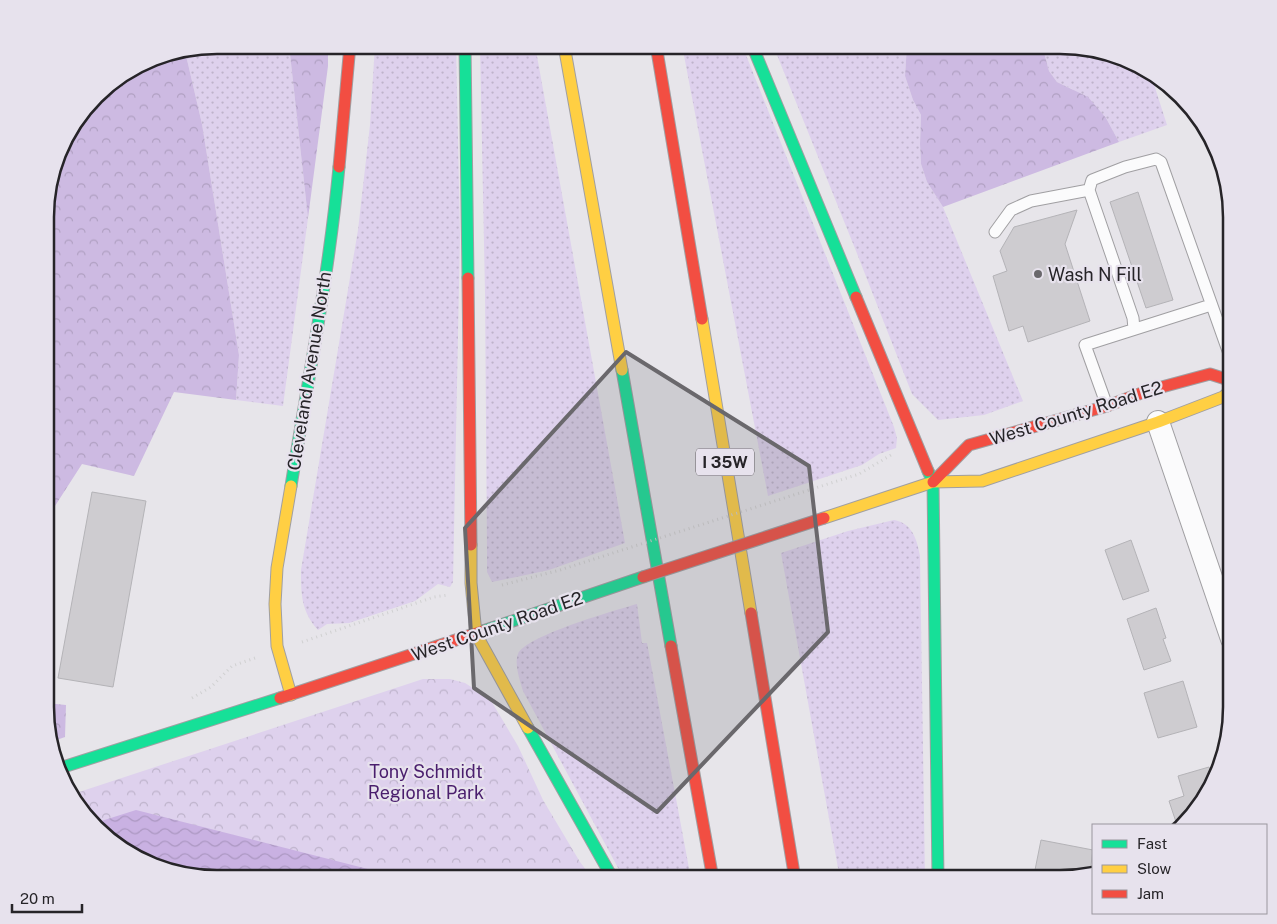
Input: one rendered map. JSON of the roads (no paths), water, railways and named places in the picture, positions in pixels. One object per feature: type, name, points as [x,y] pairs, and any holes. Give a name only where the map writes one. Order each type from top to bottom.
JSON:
[{"type":"main road","name":"Cleveland Avenue North","points":[[291,695],[277,646],[275,604],[277,568],[322,298],[336,201],[349,54]]},
{"type":"main road","points":[[465,54],[471,583],[476,634],[607,870]]},
{"type":"main road","points":[[566,54],[711,870]]},
{"type":"main road","name":"I 35W","points":[[658,54],[794,870]]},
{"type":"main road","points":[[756,54],[933,482],[938,870]]},
{"type":"main road","name":"West County Road E2","points":[[933,482],[969,445],[1210,374],[1223,378]]},
{"type":"main road","name":"West County Road E2","points":[[65,766],[291,695],[476,634],[565,602],[933,482],[982,482],[1158,422],[1223,397]]},
{"type":"street","points":[[1158,422],[1223,613]]},
{"type":"lane","points":[[1134,329],[1089,190],[1092,180],[1125,166],[1156,159],[1161,162],[1223,336]]},
{"type":"lane","points":[[995,232],[1011,210],[1031,201],[1089,190]]},
{"type":"lane","points":[[1106,406],[1085,345],[1212,305]]},
{"type":"water","points":[[136,810],[372,870],[196,869],[175,865],[155,858],[118,837],[100,821]]},
{"type":"place","name":"Wash N Fill","points":[[1038,274]]},
{"type":"park label","name":"Tony Schmidt Regional Park","points":[[426,781]]}]
